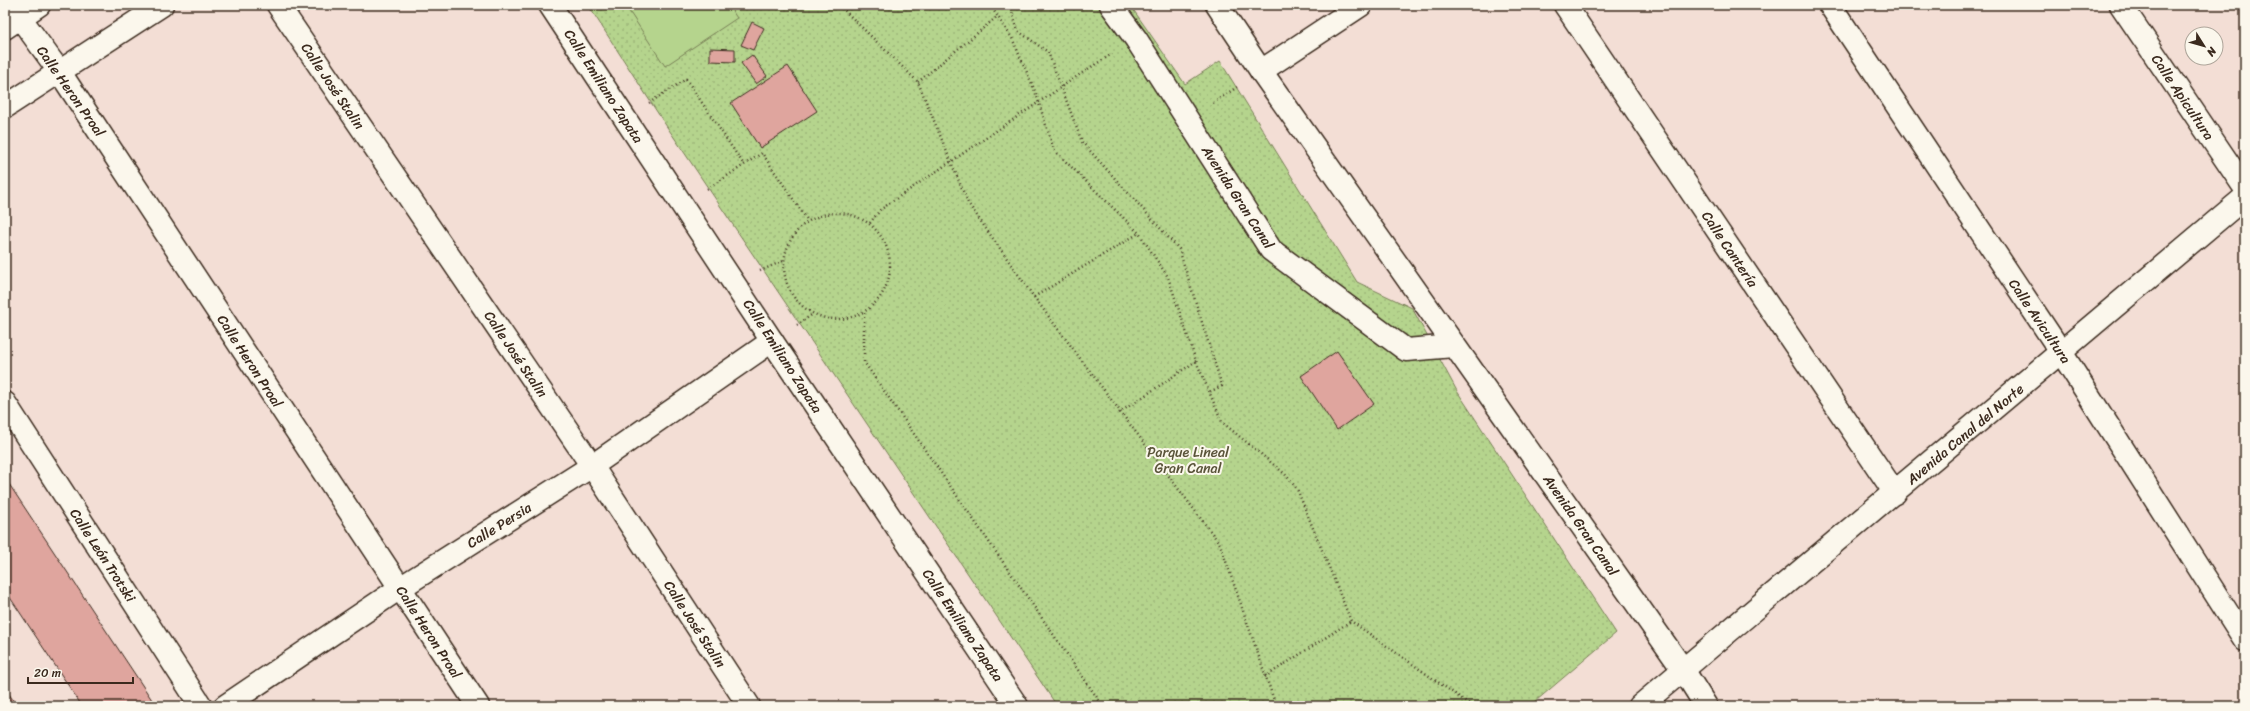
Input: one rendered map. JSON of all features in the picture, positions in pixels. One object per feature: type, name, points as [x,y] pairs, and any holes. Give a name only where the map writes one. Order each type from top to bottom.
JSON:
[{"type":"street","points":[[12,17],[39,5]]},
{"type":"street","points":[[5,107],[162,5]]},
{"type":"street","name":"Calle José Stalin","points":[[278,5],[592,466],[749,706]]},
{"type":"street","name":"Calle Emiliano Zapata","points":[[550,5],[772,341],[1017,706]]},
{"type":"street","name":"Avenida Gran Canal","points":[[1111,5],[1136,39],[1271,250],[1406,350],[1454,346]]},
{"type":"street","name":"Avenida Gran Canal","points":[[1217,5],[1261,71],[1684,671],[1706,706]]},
{"type":"street","points":[[1261,71],[1361,5]]},
{"type":"street","name":"Calle Cantería","points":[[1565,5],[1895,493]]},
{"type":"street","name":"Calle Avicultura","points":[[1830,5],[2061,352],[2245,640]]},
{"type":"street","name":"Calle Apicultura","points":[[2121,5],[2245,188]]},
{"type":"street","name":"Calle Heron Proal","points":[[12,17],[59,71],[478,706]]},
{"type":"street","name":"Avenida Canal del Norte","points":[[1640,706],[1684,671],[2245,197]]},
{"type":"street","name":"Calle Persia","points":[[225,706],[400,588],[592,466],[772,341]]},
{"type":"street","name":"Calle León Trotski","points":[[5,403],[201,706]]},
{"type":"path","points":[[838,5],[918,82],[968,203],[1034,297],[1119,413],[1220,544],[1276,706]]},
{"type":"path","points":[[990,5],[1012,38],[1036,91],[1054,150],[1139,233],[1168,277],[1196,361],[1222,422],[1285,474],[1297,488],[1351,621],[1472,706]]},
{"type":"path","points":[[1010,5],[1018,31],[1048,52],[1082,142],[1179,249],[1222,386],[1209,392]]},
{"type":"path","points":[[918,82],[998,16]]},
{"type":"path","points":[[870,223],[880,210],[1088,69]]},
{"type":"path","points":[[1188,120],[1261,71]]},
{"type":"path","points":[[625,118],[686,79],[744,165]]},
{"type":"path","points":[[682,205],[762,153],[808,221]]},
{"type":"path","points":[[837,212],[854,214],[870,223],[882,236],[890,252],[891,270],[887,287],[878,302],[864,313],[847,319],[829,319],[813,314],[804,308],[790,292],[785,277],[785,254],[794,234],[808,221],[820,215],[837,212]]},
{"type":"path","points":[[1034,297],[1139,233]]},
{"type":"path","points":[[864,313],[864,362],[1103,706]]},
{"type":"path","points":[[1119,413],[1196,361]]},
{"type":"path","points":[[1265,677],[1351,621]]},
{"type":"green space","name":"Parque Lineal Gran Canal","points":[[588,5],[1130,5],[1185,84],[1220,61],[1357,282],[1412,308],[1457,391],[1616,633],[1530,706],[1057,706],[661,118]]},
{"type":"green space","points":[[625,5],[728,5],[737,18],[665,66]]},
{"type":"building","points":[[752,22],[764,28],[753,50],[741,45]]},
{"type":"building","points":[[710,48],[735,49],[735,62],[710,61]]},
{"type":"building","points":[[752,55],[767,76],[756,84],[741,63]]},
{"type":"building","points":[[788,66],[817,111],[760,148],[731,103]]},
{"type":"building","points":[[1337,351],[1374,404],[1337,430],[1301,376]]},
{"type":"building","points":[[5,478],[152,700],[143,706],[82,706],[5,590]]},
{"type":"building","points":[[5,688],[17,706],[5,706]]}]
